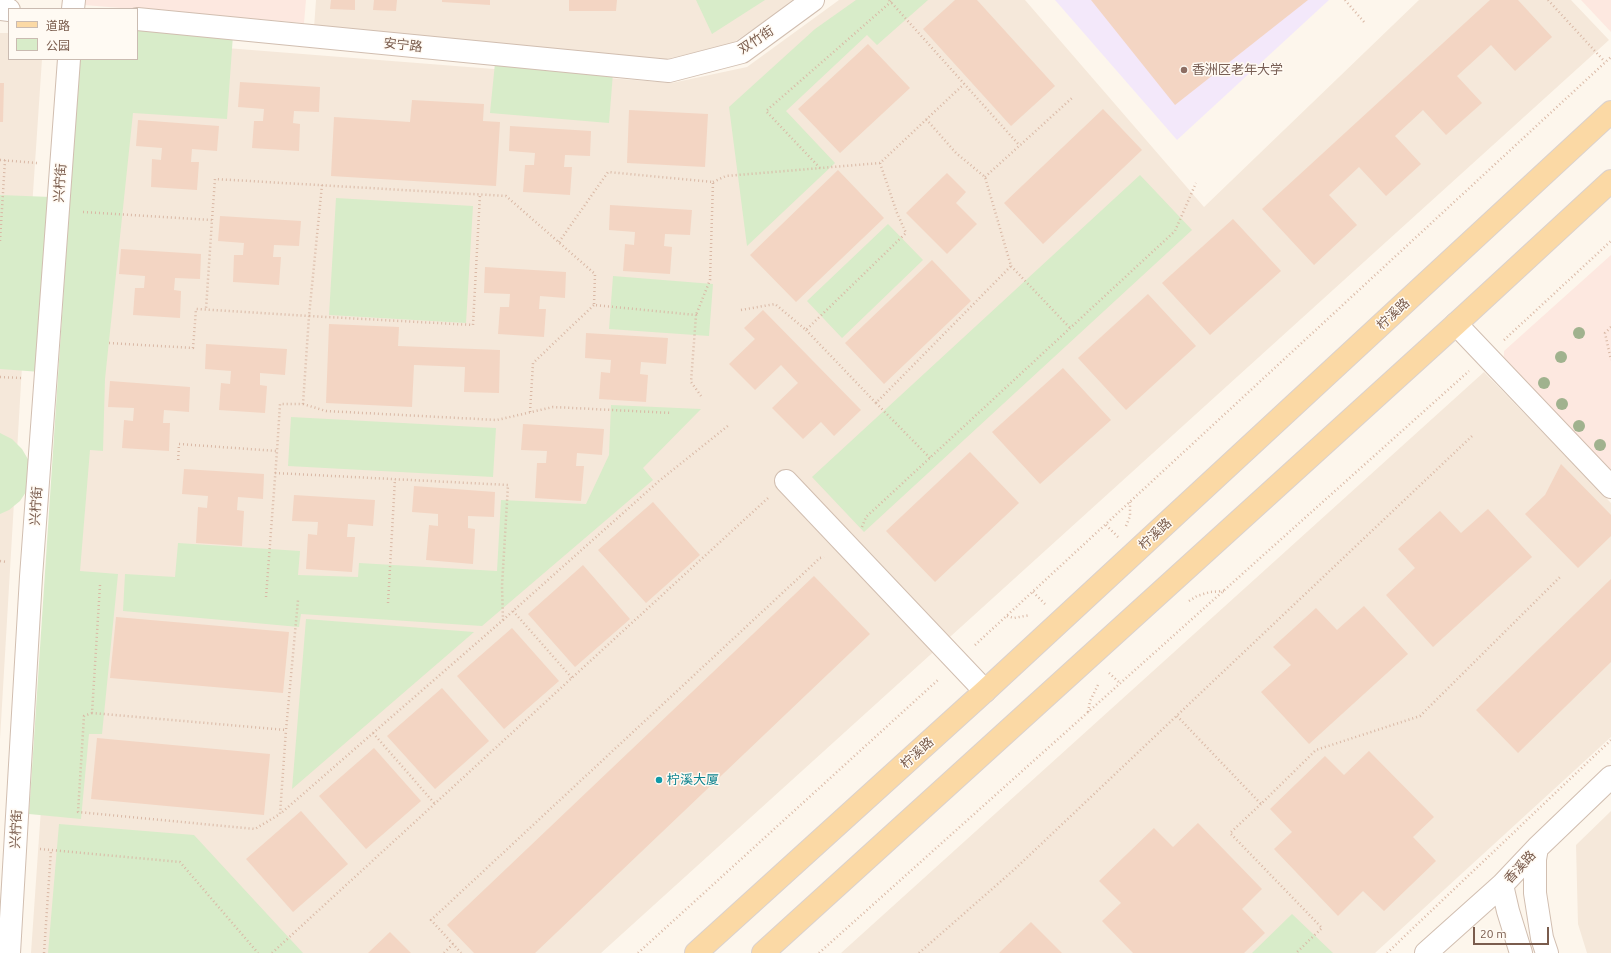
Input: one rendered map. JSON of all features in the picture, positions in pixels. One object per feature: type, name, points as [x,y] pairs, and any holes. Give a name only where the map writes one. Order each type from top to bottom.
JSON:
[{"type":"main road","name":"柠溪路","points":[[696,953],[985,692],[1611,112]]},
{"type":"main road","points":[[763,953],[1456,324],[1611,181]]},
{"type":"street","name":"双竹街","points":[[669,71],[742,52],[813,0]]},
{"type":"street","name":"安宁路","points":[[138,19],[669,71]]},
{"type":"street","name":"兴柠街","points":[[9,953],[15,847],[9,788],[31,577],[69,60]]},
{"type":"street","points":[[1456,324],[1611,487]]},
{"type":"street","points":[[786,481],[985,692]]},
{"type":"street","name":"香溪路","points":[[1426,953],[1502,885],[1537,848],[1611,777]]},
{"type":"street","points":[[1537,848],[1534,859],[1535,893],[1542,938],[1547,953]]},
{"type":"street","points":[[1502,885],[1508,911],[1521,953]]},
{"type":"path","points":[[1346,0],[1364,22]]},
{"type":"path","points":[[1548,0],[1605,62]]},
{"type":"path","points":[[820,168],[766,111],[891,1],[1020,146]]},
{"type":"path","points":[[638,953],[958,662],[1611,56]]},
{"type":"path","points":[[559,242],[608,172],[713,182],[726,176],[880,163],[964,84]]},
{"type":"path","points":[[985,177],[1072,98]]},
{"type":"path","points":[[926,119],[956,153],[985,177],[1011,266],[1070,328]]},
{"type":"path","points":[[0,160],[61,165]]},
{"type":"path","points":[[0,241],[5,160]]},
{"type":"path","points":[[806,330],[906,233],[897,213],[880,163]]},
{"type":"path","points":[[206,309],[215,179],[506,196],[595,274],[594,305],[533,363],[530,412]]},
{"type":"path","points":[[701,396],[691,382],[696,315],[710,280],[713,182]]},
{"type":"path","points":[[461,953],[431,920],[820,558],[852,551],[866,517],[1176,231],[1196,184]]},
{"type":"path","points":[[303,404],[308,316],[322,185]]},
{"type":"path","points":[[109,343],[193,348],[196,309],[473,325],[480,194]]},
{"type":"path","points":[[58,210],[212,220]]},
{"type":"path","points":[[819,953],[1486,356],[1611,241]]},
{"type":"path","points":[[876,403],[1011,266]]},
{"type":"path","points":[[741,310],[776,304],[806,330],[930,458]]},
{"type":"path","points":[[594,305],[696,315]]},
{"type":"path","points":[[1611,327],[1605,333],[1611,360]]},
{"type":"path","points":[[266,597],[280,404],[303,404],[326,411],[498,420],[553,407],[672,413]]},
{"type":"path","points":[[286,730],[92,714],[84,716],[78,812],[255,828],[280,814],[503,620],[659,481],[729,425]]},
{"type":"path","points":[[919,953],[1016,868],[1472,436]]},
{"type":"path","points":[[178,463],[179,444],[277,451]]},
{"type":"path","points":[[275,473],[508,485],[502,586],[503,620]]},
{"type":"path","points":[[388,603],[395,479]]},
{"type":"path","points":[[272,953],[786,481]]},
{"type":"path","points":[[1106,525],[1118,538]]},
{"type":"path","points":[[1296,953],[1322,928],[1230,833],[1316,750],[1420,716],[1561,576]]},
{"type":"path","points":[[92,714],[100,585]]},
{"type":"path","points":[[1033,592],[1045,604],[1040,608]]},
{"type":"path","points":[[280,814],[298,600]]},
{"type":"path","points":[[513,611],[572,678]]},
{"type":"path","points":[[1007,616],[1014,618],[1024,617],[1034,613]]},
{"type":"path","points":[[1105,676],[1110,672],[1120,684]]},
{"type":"path","points":[[1088,712],[1094,690],[1101,680]]},
{"type":"path","points":[[1177,716],[1261,804]]},
{"type":"path","points":[[373,733],[435,804]]},
{"type":"path","points":[[1387,953],[1611,740]]},
{"type":"path","points":[[15,847],[180,862],[258,953]]},
{"type":"path","points":[[44,953],[51,850]]},
{"type":"path","points":[[444,953],[453,944]]},
{"type":"shaded area","points":[[84,0],[306,0],[304,23],[138,9],[138,8],[84,5]]},
{"type":"shaded area","points":[[316,0],[795,0],[733,43],[663,60],[314,28]]},
{"type":"shaded area","points":[[839,0],[1025,0],[1204,207],[1419,0],[1571,0],[1609,40],[601,953],[31,953],[93,60],[138,60],[138,41],[672,83],[747,67]]},
{"type":"shaded area","name":"香洲区老年大学","points":[[1055,0],[1329,0],[1177,140]]},
{"type":"shaded area","points":[[1581,0],[1611,0],[1611,32]]},
{"type":"shaded area","points":[[0,33],[8,33],[8,60],[42,60],[27,282],[0,739]]},
{"type":"shaded area","points":[[1611,255],[1611,487],[1503,374],[1504,351]]},
{"type":"shaded area","points":[[1484,372],[1611,503],[1611,737],[1375,953],[841,953]]},
{"type":"shaded area","points":[[1611,811],[1611,953],[1587,953],[1578,924],[1576,845]]},
{"type":"green space","points":[[696,0],[765,0],[712,34]]},
{"type":"green space","points":[[856,0],[928,0],[877,45],[867,35],[786,111],[835,163],[747,246],[729,107],[815,29]]},
{"type":"green space","points":[[138,26],[233,35],[227,119],[133,113],[105,379],[103,451],[90,450],[80,571],[118,574],[102,734],[89,734],[81,819],[29,814],[79,60],[138,60]]},
{"type":"green space","points":[[495,63],[613,73],[609,123],[490,113]]},
{"type":"green space","points":[[1140,175],[1192,230],[864,532],[812,477]]},
{"type":"green space","points":[[0,195],[51,197],[41,372],[0,369]]},
{"type":"green space","points":[[336,198],[473,206],[466,323],[329,315]]},
{"type":"green space","points":[[888,224],[923,260],[842,338],[807,301]]},
{"type":"green space","points":[[613,276],[713,284],[709,336],[609,329]]},
{"type":"green space","points":[[611,405],[701,409],[643,468],[653,480],[482,626],[301,614],[299,627],[123,611],[125,574],[175,577],[178,543],[300,551],[298,575],[358,577],[359,563],[497,571],[501,500],[586,504],[609,455]]},
{"type":"green space","points":[[291,417],[496,428],[493,477],[288,466]]},
{"type":"green space","points":[[0,433],[12,439],[22,449],[29,461],[28,489],[20,501],[9,510],[0,514]]},
{"type":"green space","points":[[306,619],[474,632],[292,789]]},
{"type":"green space","points":[[59,824],[194,835],[303,953],[48,953]]},
{"type":"green space","points":[[1292,914],[1333,953],[1252,953]]},
{"type":"building","points":[[331,0],[355,0],[355,10],[330,9]]},
{"type":"building","points":[[374,0],[397,0],[396,11],[373,10]]},
{"type":"building","points":[[442,0],[490,0],[490,5],[442,2]]},
{"type":"building","points":[[569,0],[617,0],[616,11],[569,11]]},
{"type":"building","points":[[955,0],[977,0],[1055,86],[1011,126],[923,29]]},
{"type":"building","points":[[1091,0],[1308,0],[1175,105]]},
{"type":"building","points":[[1490,0],[1518,0],[1552,37],[1515,71],[1491,45],[1457,76],[1482,103],[1446,135],[1423,110],[1395,136],[1421,164],[1386,196],[1359,167],[1329,195],[1357,225],[1314,265],[1262,209]]},
{"type":"building","points":[[868,44],[910,88],[840,153],[798,109]]},
{"type":"building","points":[[240,82],[320,87],[319,112],[294,111],[293,123],[300,124],[299,151],[252,148],[254,121],[263,121],[264,109],[238,107]]},
{"type":"building","points":[[0,83],[4,83],[3,122],[0,122]]},
{"type":"building","points":[[412,100],[484,104],[483,121],[500,122],[496,186],[331,176],[334,117],[410,122]]},
{"type":"building","points":[[1103,109],[1142,150],[1043,244],[1004,203]]},
{"type":"building","points":[[629,110],[708,114],[705,167],[627,163]]},
{"type":"building","points":[[138,120],[219,126],[217,151],[192,149],[191,162],[199,162],[197,190],[151,187],[152,159],[161,160],[162,148],[136,146]]},
{"type":"building","points":[[510,126],[591,131],[590,156],[565,155],[564,167],[572,167],[570,195],[523,192],[525,165],[534,165],[535,153],[509,151]]},
{"type":"building","points":[[838,170],[884,218],[796,302],[750,255]]},
{"type":"building","points":[[947,173],[966,192],[956,203],[977,224],[947,254],[906,213]]},
{"type":"building","points":[[610,205],[692,210],[690,235],[665,234],[664,246],[672,247],[670,274],[623,271],[625,244],[634,245],[635,232],[609,230]]},
{"type":"building","points":[[220,216],[301,221],[299,246],[274,245],[273,257],[281,257],[279,285],[233,282],[234,255],[243,255],[244,243],[218,241]]},
{"type":"building","points":[[1233,219],[1281,271],[1210,335],[1162,283]]},
{"type":"building","points":[[121,249],[201,254],[200,279],[175,278],[174,290],[181,291],[180,318],[133,315],[135,288],[144,288],[145,276],[119,274]]},
{"type":"building","points":[[932,260],[971,301],[884,384],[845,343]]},
{"type":"building","points":[[485,267],[566,272],[565,298],[540,296],[539,309],[546,309],[544,337],[498,334],[500,307],[509,307],[510,294],[484,293]]},
{"type":"building","points":[[1148,294],[1196,346],[1126,410],[1078,358]]},
{"type":"building","points":[[763,310],[861,410],[834,436],[821,422],[803,439],[772,408],[798,383],[781,365],[755,390],[729,364],[755,339],[744,328]]},
{"type":"building","points":[[329,324],[399,327],[398,346],[500,350],[499,393],[464,392],[465,367],[414,365],[412,407],[326,403]]},
{"type":"building","points":[[586,333],[668,338],[666,364],[641,362],[640,374],[648,375],[646,402],[599,399],[601,372],[610,373],[611,360],[585,358]]},
{"type":"building","points":[[206,344],[287,349],[285,375],[260,373],[260,385],[267,386],[265,413],[219,410],[221,383],[230,384],[231,371],[205,369]]},
{"type":"building","points":[[1063,368],[1111,420],[1040,484],[992,432]]},
{"type":"building","points":[[110,381],[190,387],[189,412],[164,410],[163,423],[170,423],[169,451],[122,448],[124,420],[133,421],[134,408],[108,407]]},
{"type":"building","points":[[523,424],[604,429],[602,455],[577,453],[576,466],[584,466],[581,501],[535,498],[537,463],[546,463],[547,451],[521,450]]},
{"type":"building","points":[[970,452],[1019,503],[935,582],[886,531]]},
{"type":"building","points":[[1561,464],[1611,515],[1611,536],[1578,568],[1525,514],[1545,495]]},
{"type":"building","points":[[184,469],[264,474],[263,499],[238,497],[237,510],[244,511],[242,546],[196,543],[198,507],[207,508],[208,496],[182,494]]},
{"type":"building","points":[[414,486],[495,492],[494,517],[468,516],[468,528],[475,529],[473,564],[426,560],[429,525],[438,526],[438,514],[412,512]]},
{"type":"building","points":[[294,495],[375,500],[373,526],[348,524],[347,537],[355,537],[352,572],[306,569],[308,534],[317,535],[318,522],[292,521]]},
{"type":"building","points":[[653,502],[700,555],[646,603],[598,550]]},
{"type":"building","points":[[1488,509],[1532,557],[1433,647],[1386,595],[1415,568],[1398,549],[1440,511],[1461,533]]},
{"type":"building","points":[[583,565],[630,619],[575,667],[528,614]]},
{"type":"building","name":"柠溪大厦","points":[[814,576],[870,634],[535,953],[474,953],[447,925]]},
{"type":"building","points":[[1611,579],[1611,662],[1518,753],[1476,710]]},
{"type":"building","points":[[1364,606],[1408,654],[1309,744],[1261,692],[1291,665],[1273,647],[1316,608],[1337,630]]},
{"type":"building","points":[[116,617],[289,632],[283,693],[110,678]]},
{"type":"building","points":[[512,628],[559,681],[504,729],[457,676]]},
{"type":"building","points":[[442,688],[489,741],[435,789],[387,736]]},
{"type":"building","points":[[97,738],[270,754],[264,815],[91,799]]},
{"type":"building","points":[[374,748],[421,801],[366,849],[319,796]]},
{"type":"building","points":[[1369,751],[1434,817],[1413,837],[1436,861],[1384,911],[1363,891],[1338,916],[1274,849],[1292,832],[1270,809],[1325,756],[1344,775]]},
{"type":"building","points":[[301,811],[348,864],[293,912],[246,859]]},
{"type":"building","points":[[1198,823],[1262,889],[1242,909],[1265,933],[1244,953],[1133,953],[1102,921],[1121,903],[1099,881],[1154,828],[1173,847]]},
{"type":"building","points":[[1031,922],[1062,953],[999,953]]},
{"type":"building","points":[[390,932],[411,953],[368,953]]},
{"type":"place","name":"香洲区老年大学","points":[[1184,70]]},
{"type":"place","name":"柠溪大厦","points":[[659,780]]}]
